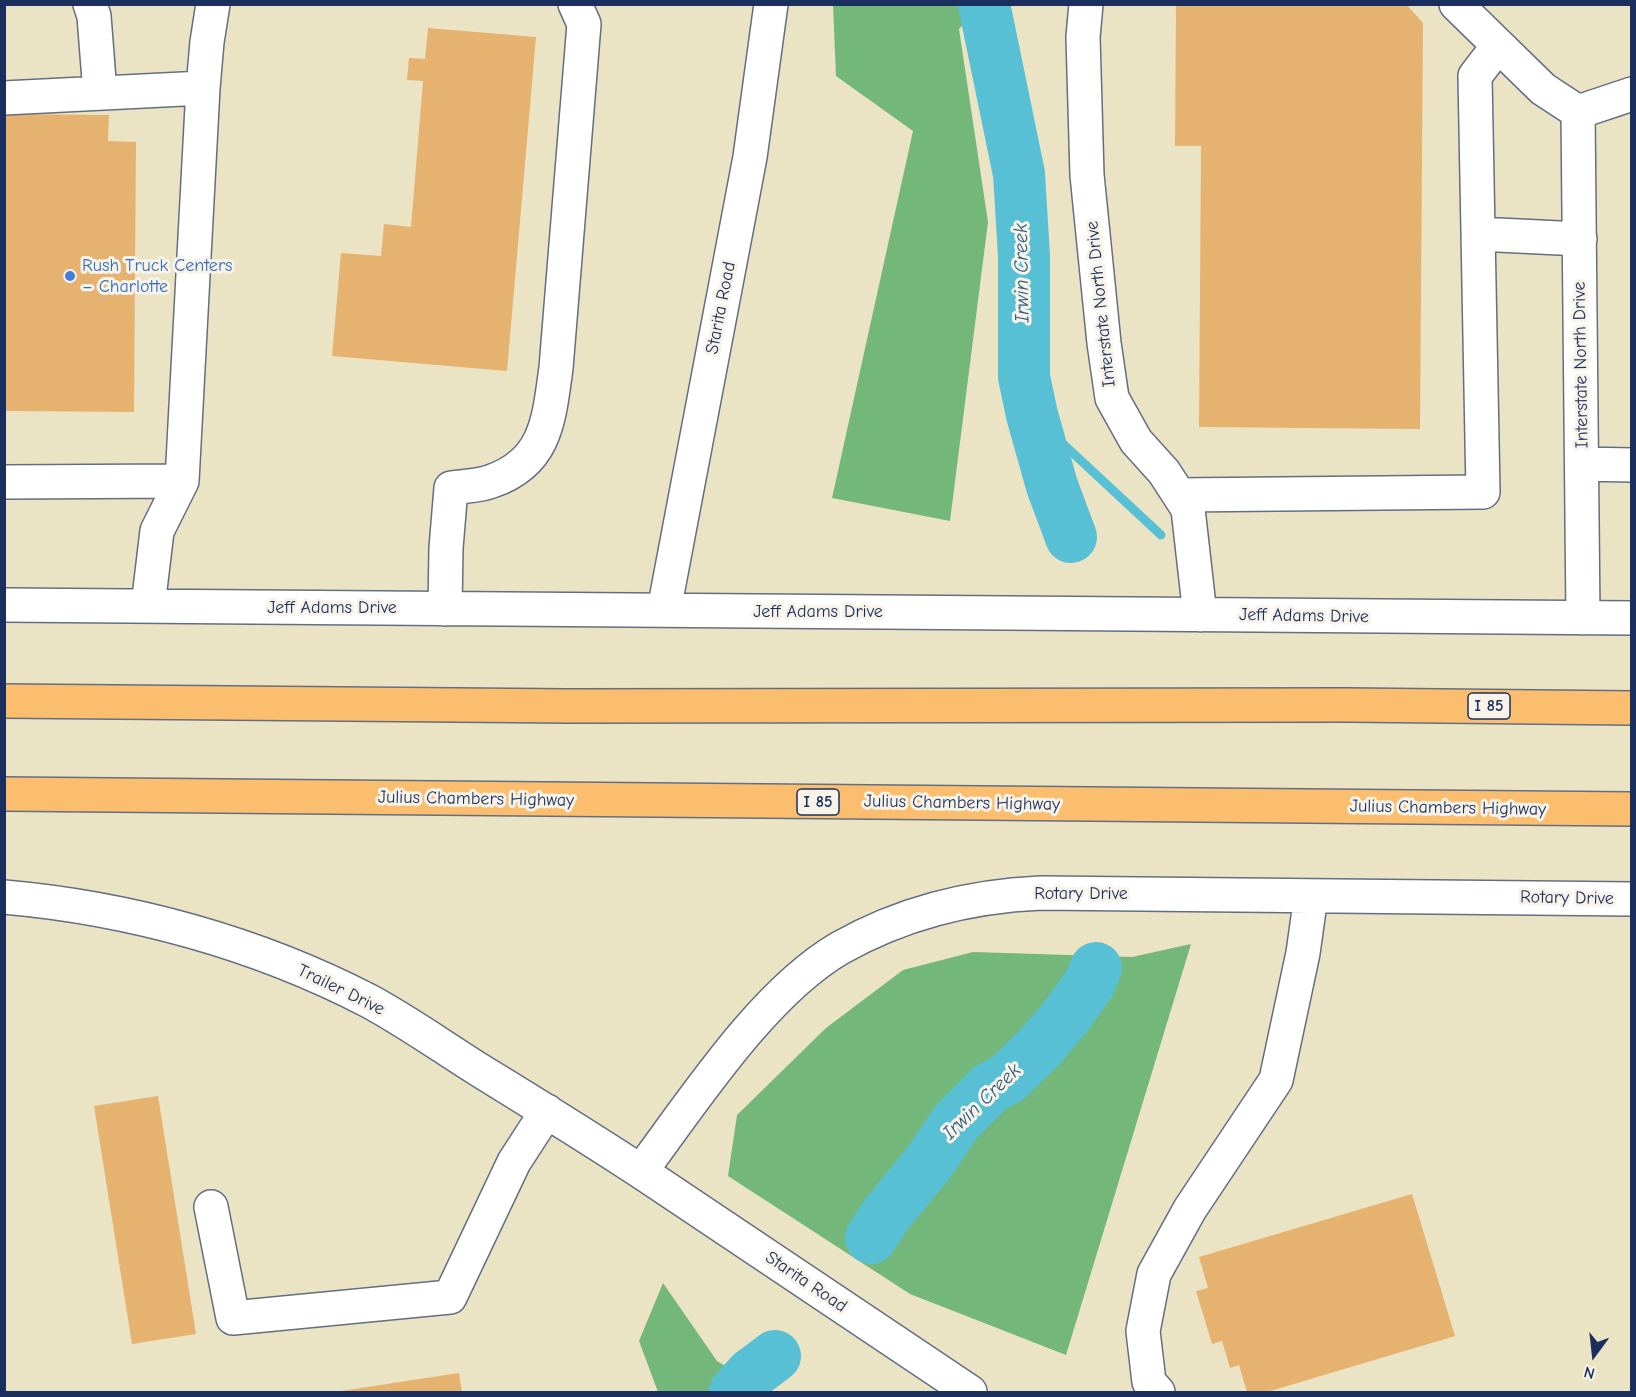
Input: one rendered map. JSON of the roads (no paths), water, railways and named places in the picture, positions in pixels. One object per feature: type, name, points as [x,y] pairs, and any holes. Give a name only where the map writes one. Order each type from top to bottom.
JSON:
[{"type":"highway","name":"I 85","points":[[4,701],[569,706],[1347,705],[1632,708]]},
{"type":"highway","name":"Julius Chambers Highway","points":[[4,794],[1632,809]]},
{"type":"street","points":[[90,4],[94,16],[100,93]]},
{"type":"street","points":[[148,606],[157,531],[182,481],[203,87],[213,4]]},
{"type":"street","points":[[445,609],[446,548],[451,488],[490,482],[517,471],[535,451],[550,416],[584,24],[575,4]]},
{"type":"street","name":"Starita Road","points":[[664,610],[750,157],[771,4]]},
{"type":"street","name":"Interstate North Drive","points":[[1086,4],[1083,37],[1087,175],[1104,343],[1112,398],[1136,441],[1164,472],[1188,509],[1200,615]]},
{"type":"street","points":[[1456,4],[1543,89],[1578,112],[1632,94]]},
{"type":"street","points":[[1179,495],[1483,492],[1475,76],[1498,46]]},
{"type":"street","points":[[4,98],[203,87]]},
{"type":"street","name":"Interstate North Drive","points":[[1578,112],[1583,618]]},
{"type":"street","points":[[1478,234],[1580,239]]},
{"type":"street","points":[[1582,464],[1632,465]]},
{"type":"street","points":[[4,482],[182,481]]},
{"type":"street","name":"Jeff Adams Drive","points":[[4,605],[1632,618]]},
{"type":"street","name":"Rotary Drive","points":[[641,1171],[705,1085],[761,1017],[786,991],[839,949],[870,933],[934,909],[1005,894],[1052,893],[1632,899]]},
{"type":"street","points":[[1158,1392],[1149,1382],[1143,1331],[1154,1274],[1190,1209],[1276,1080],[1303,954],[1311,896]]},
{"type":"street","name":"Trailer Drive","points":[[4,897],[38,900],[128,915],[206,936],[288,965],[368,1001],[443,1045],[641,1171]]},
{"type":"street","points":[[211,1207],[233,1318],[450,1297],[514,1162],[547,1111]]},
{"type":"street","name":"Starita Road","points":[[641,1171],[970,1392]]},
{"type":"waterway","name":"Irwin Creek","points":[[984,4],[1019,174],[1024,256],[1024,377],[1052,486],[1071,537]]},
{"type":"waterway","points":[[1032,415],[1161,535]]},
{"type":"waterway","name":"Irwin Creek","points":[[871,1238],[885,1216],[930,1161],[956,1122],[991,1087],[1007,1079],[1040,1047],[1089,984],[1096,968]]},
{"type":"waterway","name":"Irwin Creek","points":[[735,1392],[751,1374],[775,1356]]},
{"type":"place","name":"Rush Truck Centers – Charlotte","points":[[70,276]]}]
